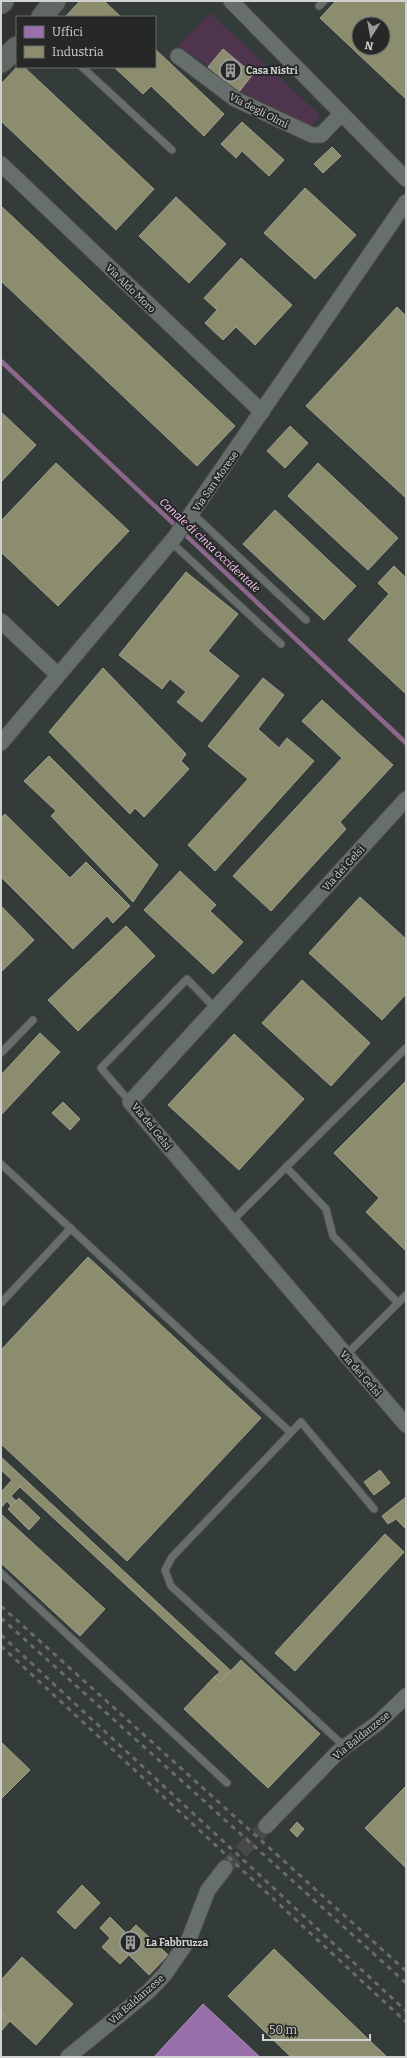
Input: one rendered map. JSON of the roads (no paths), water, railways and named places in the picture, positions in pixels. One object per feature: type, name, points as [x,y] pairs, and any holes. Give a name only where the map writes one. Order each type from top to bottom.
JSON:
[{"type":"main road","points":[[43,16],[55,1]]},
{"type":"main road","points":[[1,62],[16,48]]},
{"type":"street","points":[[231,1],[406,179]]},
{"type":"street","name":"Via degli Olmi","points":[[178,56],[191,68],[235,99],[312,136],[321,135],[342,114]]},
{"type":"street","name":"Via Aldo Moro","points":[[1,164],[262,412]]},
{"type":"street","name":"Via San Morese","points":[[1,743],[173,540],[406,202]]},
{"type":"street","points":[[1,621],[58,675]]},
{"type":"street","name":"Via dei Gelsi","points":[[406,799],[130,1102],[406,1425]]},
{"type":"street","name":"Via Baldanzese","points":[[266,1826],[345,1747],[378,1723],[406,1696]]},
{"type":"street","name":"Via Baldanzese","points":[[68,2057],[149,1991],[165,1974],[189,1939],[208,1890],[225,1868]]},
{"type":"lane","points":[[83,68],[172,150]]},
{"type":"lane","points":[[191,514],[306,620]]},
{"type":"lane","points":[[173,540],[281,644]]},
{"type":"lane","points":[[130,1102],[101,1068],[187,979],[215,1008]]},
{"type":"lane","points":[[1,1053],[33,1020]]},
{"type":"lane","points":[[232,1221],[406,1048]]},
{"type":"lane","points":[[1,1164],[290,1432]]},
{"type":"lane","points":[[286,1168],[326,1209],[333,1236],[398,1303]]},
{"type":"lane","points":[[1,1303],[71,1228]]},
{"type":"lane","points":[[346,1356],[406,1295]]},
{"type":"lane","points":[[345,1747],[171,1586],[165,1570],[172,1557],[301,1422],[374,1509]]},
{"type":"lane","points":[[1,1573],[227,1784]]},
{"type":"waterway","name":"Canale di cinta occidentale","points":[[1,361],[406,743]]},
{"type":"tunnel","points":[[225,1868],[266,1826]]},
{"type":"railway","points":[[1,1606],[406,1971]]},
{"type":"railway","points":[[1,1618],[406,1983]]},
{"type":"railway","points":[[1,1635],[406,2011]]},
{"type":"railway","points":[[1,1646],[406,2022]]},
{"type":"place","name":"Casa Nistri","points":[[231,70]]},
{"type":"place","name":"La Fabbruzza","points":[[130,1942]]}]
